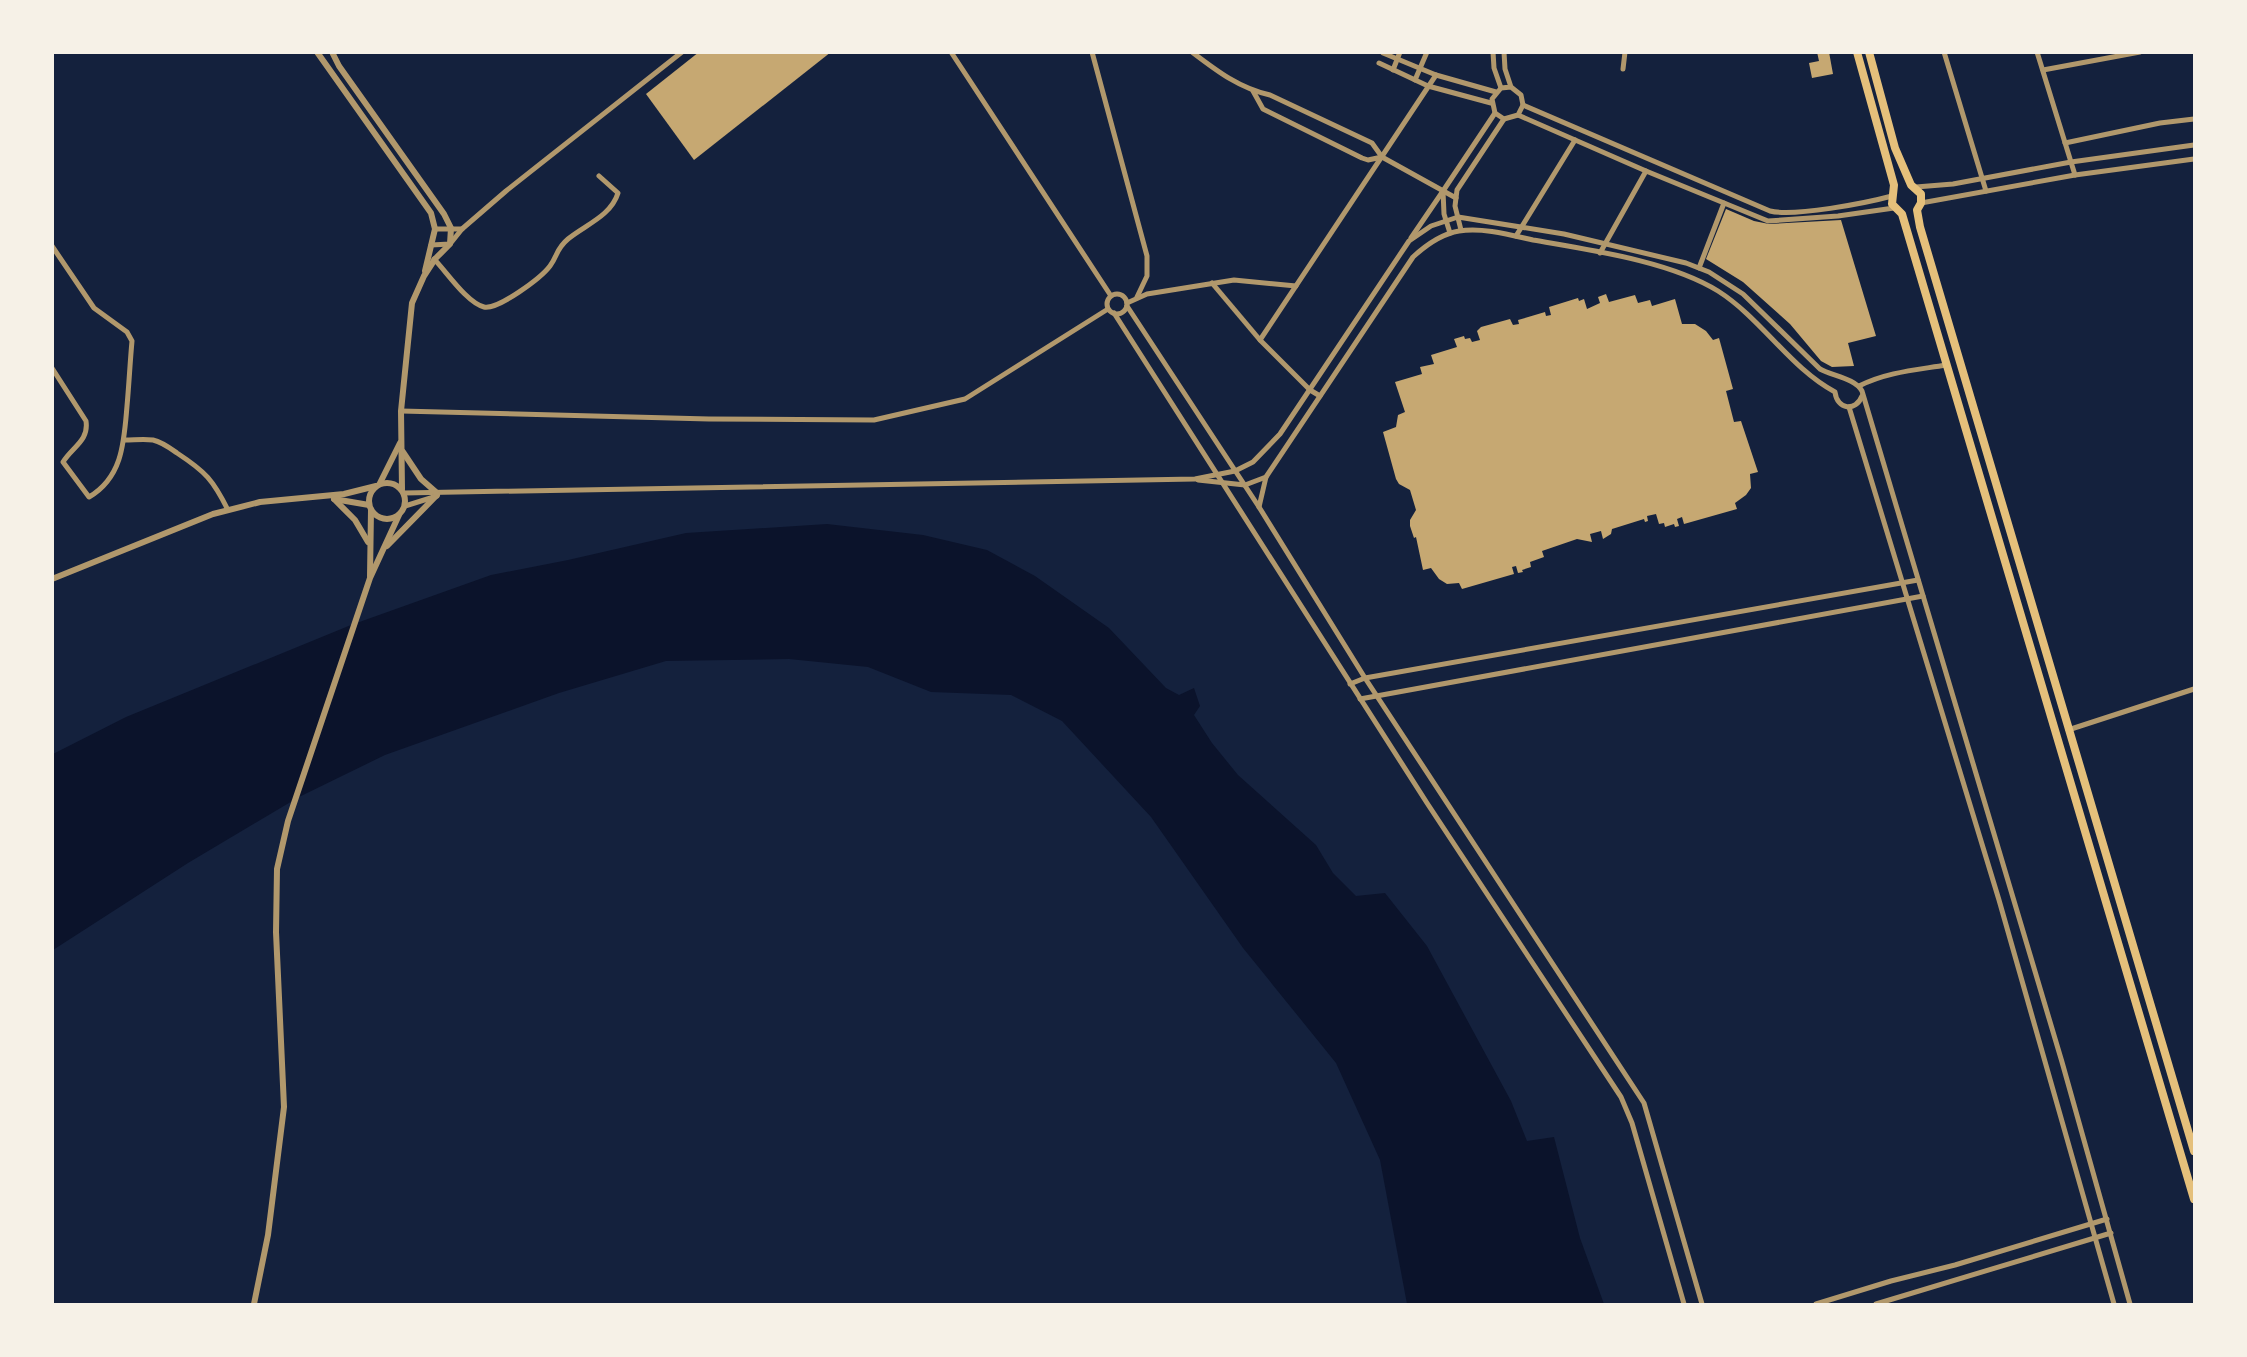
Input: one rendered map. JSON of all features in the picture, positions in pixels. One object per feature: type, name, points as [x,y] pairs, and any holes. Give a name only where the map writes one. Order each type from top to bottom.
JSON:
[{"type":"main road","points":[[1857,52],[1898,211],[2194,1199]]},
{"type":"main road","points":[[1869,52],[1895,148],[1913,186],[1921,194],[1919,207],[2068,730],[2194,1151]]},
{"type":"main road","points":[[1893,193],[1900,186],[1913,186]]},
{"type":"main road","points":[[1898,211],[1910,214],[1919,207]]},
{"type":"street","points":[[317,52],[431,212],[435,229],[431,246],[432,257],[412,303],[401,411],[405,506]]},
{"type":"street","points":[[332,52],[339,66],[444,214],[451,228],[450,244]]},
{"type":"street","points":[[432,257],[450,244],[462,229],[506,191],[682,52]]},
{"type":"street","points":[[951,52],[1111,296]]},
{"type":"street","points":[[1092,52],[1147,256],[1147,276],[1137,297]]},
{"type":"street","points":[[1192,52],[1227,78],[1253,91],[1270,94],[1372,143],[1382,157],[1456,198]]},
{"type":"street","points":[[1416,80],[1427,52]]},
{"type":"street","points":[[1491,103],[1498,90],[1493,52]]},
{"type":"street","points":[[1504,52],[1505,69],[1511,87],[1521,95],[1523,105],[1518,115]]},
{"type":"street","points":[[1623,69],[1625,52]]},
{"type":"street","points":[[1944,52],[1986,191]]},
{"type":"street","points":[[2037,52],[2075,175]]},
{"type":"street","points":[[2043,70],[2140,52]]},
{"type":"street","points":[[1383,53],[1399,55],[1436,75],[1498,90],[1511,87]]},
{"type":"street","points":[[1393,70],[1399,55]]},
{"type":"street","points":[[1378,63],[1428,86],[1491,103]]},
{"type":"street","points":[[1261,340],[1436,75]]},
{"type":"street","points":[[1253,91],[1263,109],[1362,158],[1368,160],[1382,157]]},
{"type":"street","points":[[1491,103],[1495,113],[1504,119]]},
{"type":"street","points":[[1523,105],[1776,212],[1870,202],[1893,193]]},
{"type":"street","points":[[1195,479],[1235,471],[1253,462],[1280,434],[1495,113]]},
{"type":"street","points":[[1461,230],[1456,198],[1460,184],[1504,119],[1518,115],[1646,171],[1774,221],[1898,211]]},
{"type":"street","points":[[2065,143],[2160,123],[2194,119]]},
{"type":"street","points":[[1516,236],[1575,140]]},
{"type":"street","points":[[1913,186],[2194,145]]},
{"type":"street","points":[[1919,207],[1986,191],[2075,175],[2194,159]]},
{"type":"street","points":[[1600,253],[1646,171]]},
{"type":"street","points":[[432,257],[471,300],[485,307],[496,306],[534,281],[551,265],[556,250],[615,203],[618,193],[599,176]]},
{"type":"street","points":[[1443,191],[1450,233]]},
{"type":"street","points":[[1699,268],[1724,203]]},
{"type":"street","points":[[1409,241],[1431,226],[1458,217],[1520,226],[1671,258],[1699,268],[1743,294],[1820,369],[1860,386],[2051,1024],[2130,1304]]},
{"type":"street","points":[[435,229],[462,229]]},
{"type":"street","points":[[1259,507],[1266,477],[1413,257],[1425,246],[1461,230],[1516,236],[1600,253],[1684,275],[1721,293],[1819,384],[1835,393],[1839,403],[1849,407],[1859,403],[1862,396]]},
{"type":"street","points":[[431,246],[450,244]]},
{"type":"street","points":[[52,246],[94,308],[127,332],[132,341],[125,440],[117,467],[108,481],[92,496],[86,496],[63,462],[85,436],[86,421],[52,368]]},
{"type":"street","points":[[401,411],[709,419],[874,419],[965,399],[1111,311],[1122,313],[1127,304],[1137,297],[1234,280],[1296,286]]},
{"type":"street","points":[[1212,283],[1261,340],[1310,390],[1320,396]]},
{"type":"street","points":[[1111,296],[1121,295],[1127,304],[1245,485],[1365,678],[1644,1103],[1702,1304]]},
{"type":"street","points":[[1111,296],[1107,302],[1111,311],[1225,484],[1350,684],[1626,1106],[1684,1304]]},
{"type":"street","points":[[1860,386],[1876,378],[1900,372],[1946,365]]},
{"type":"street","points":[[1835,393],[1839,384],[1847,381]]},
{"type":"street","points":[[1849,407],[1999,901],[2114,1304]]},
{"type":"street","points":[[125,440],[152,440],[164,444],[192,463],[205,472],[228,510]]},
{"type":"street","points":[[370,578],[370,495],[401,445]]},
{"type":"street","points":[[401,445],[415,471],[439,494]]},
{"type":"street","points":[[52,579],[228,510],[260,502],[344,494],[391,482],[403,491],[439,494],[1195,479],[1245,485],[1266,477]]},
{"type":"street","points":[[254,1304],[268,1235],[284,1107],[276,932],[276,869],[288,821],[370,578],[405,506],[439,494]]},
{"type":"street","points":[[383,549],[439,494]]},
{"type":"street","points":[[314,496],[370,508],[384,519],[399,515]]},
{"type":"street","points":[[334,499],[355,520],[369,543]]},
{"type":"street","points":[[1350,684],[1365,678],[1919,580]]},
{"type":"street","points":[[1360,699],[1923,596]]},
{"type":"street","points":[[1714,617],[1719,632]]},
{"type":"street","points":[[1704,619],[1706,635]]},
{"type":"street","points":[[2068,730],[2194,689]]},
{"type":"street","points":[[1816,1304],[2107,1219]]},
{"type":"street","points":[[1876,1304],[2111,1233]]},
{"type":"water","points":[[827,524],[923,535],[987,550],[1035,576],[1109,628],[1166,688],[1179,695],[1194,688],[1200,706],[1194,715],[1238,775],[1316,845],[1333,873],[1356,896],[1385,893],[1427,946],[1511,1101],[1527,1141],[1554,1137],[1580,1238],[1604,1304],[1407,1304],[1380,1160],[1336,1063],[1243,948],[1151,817],[1062,721],[1011,695],[931,692],[868,667],[789,659],[666,661],[559,693],[385,755],[299,797],[188,863],[53,950],[53,754],[126,717],[351,625],[491,575],[686,533]]},
{"type":"building","points":[[699,52],[831,52],[694,160],[646,94]]},
{"type":"building","points":[[1817,52],[1829,52],[1833,74],[1812,78],[1809,63],[1819,61]]},
{"type":"building","points":[[1726,209],[1754,221],[1769,224],[1841,220],[1876,336],[1848,343],[1854,366],[1832,367],[1821,361],[1790,324],[1743,282],[1706,259]]},
{"type":"building","points":[[1606,294],[1609,302],[1635,295],[1638,303],[1650,300],[1652,306],[1675,299],[1682,324],[1695,324],[1713,340],[1719,338],[1733,389],[1726,391],[1734,422],[1741,421],[1758,472],[1750,474],[1751,488],[1735,503],[1737,509],[1684,524],[1682,517],[1677,519],[1679,526],[1675,527],[1674,524],[1665,527],[1664,523],[1659,524],[1656,514],[1647,516],[1648,521],[1645,522],[1644,519],[1612,529],[1611,534],[1603,539],[1601,531],[1590,534],[1592,542],[1577,539],[1542,551],[1544,557],[1530,562],[1531,567],[1522,570],[1523,572],[1518,573],[1516,566],[1512,567],[1514,574],[1462,589],[1459,583],[1447,584],[1439,579],[1431,568],[1423,570],[1416,537],[1414,538],[1410,526],[1410,520],[1416,510],[1410,490],[1396,479],[1383,432],[1396,427],[1398,415],[1405,412],[1395,382],[1422,374],[1420,367],[1434,364],[1431,355],[1457,347],[1454,339],[1464,336],[1472,342],[1480,340],[1477,331],[1481,327],[1510,319],[1513,325],[1519,324],[1518,320],[1545,312],[1546,316],[1551,315],[1549,307],[1578,298],[1579,301],[1584,299],[1587,309],[1600,303],[1598,297]]}]
